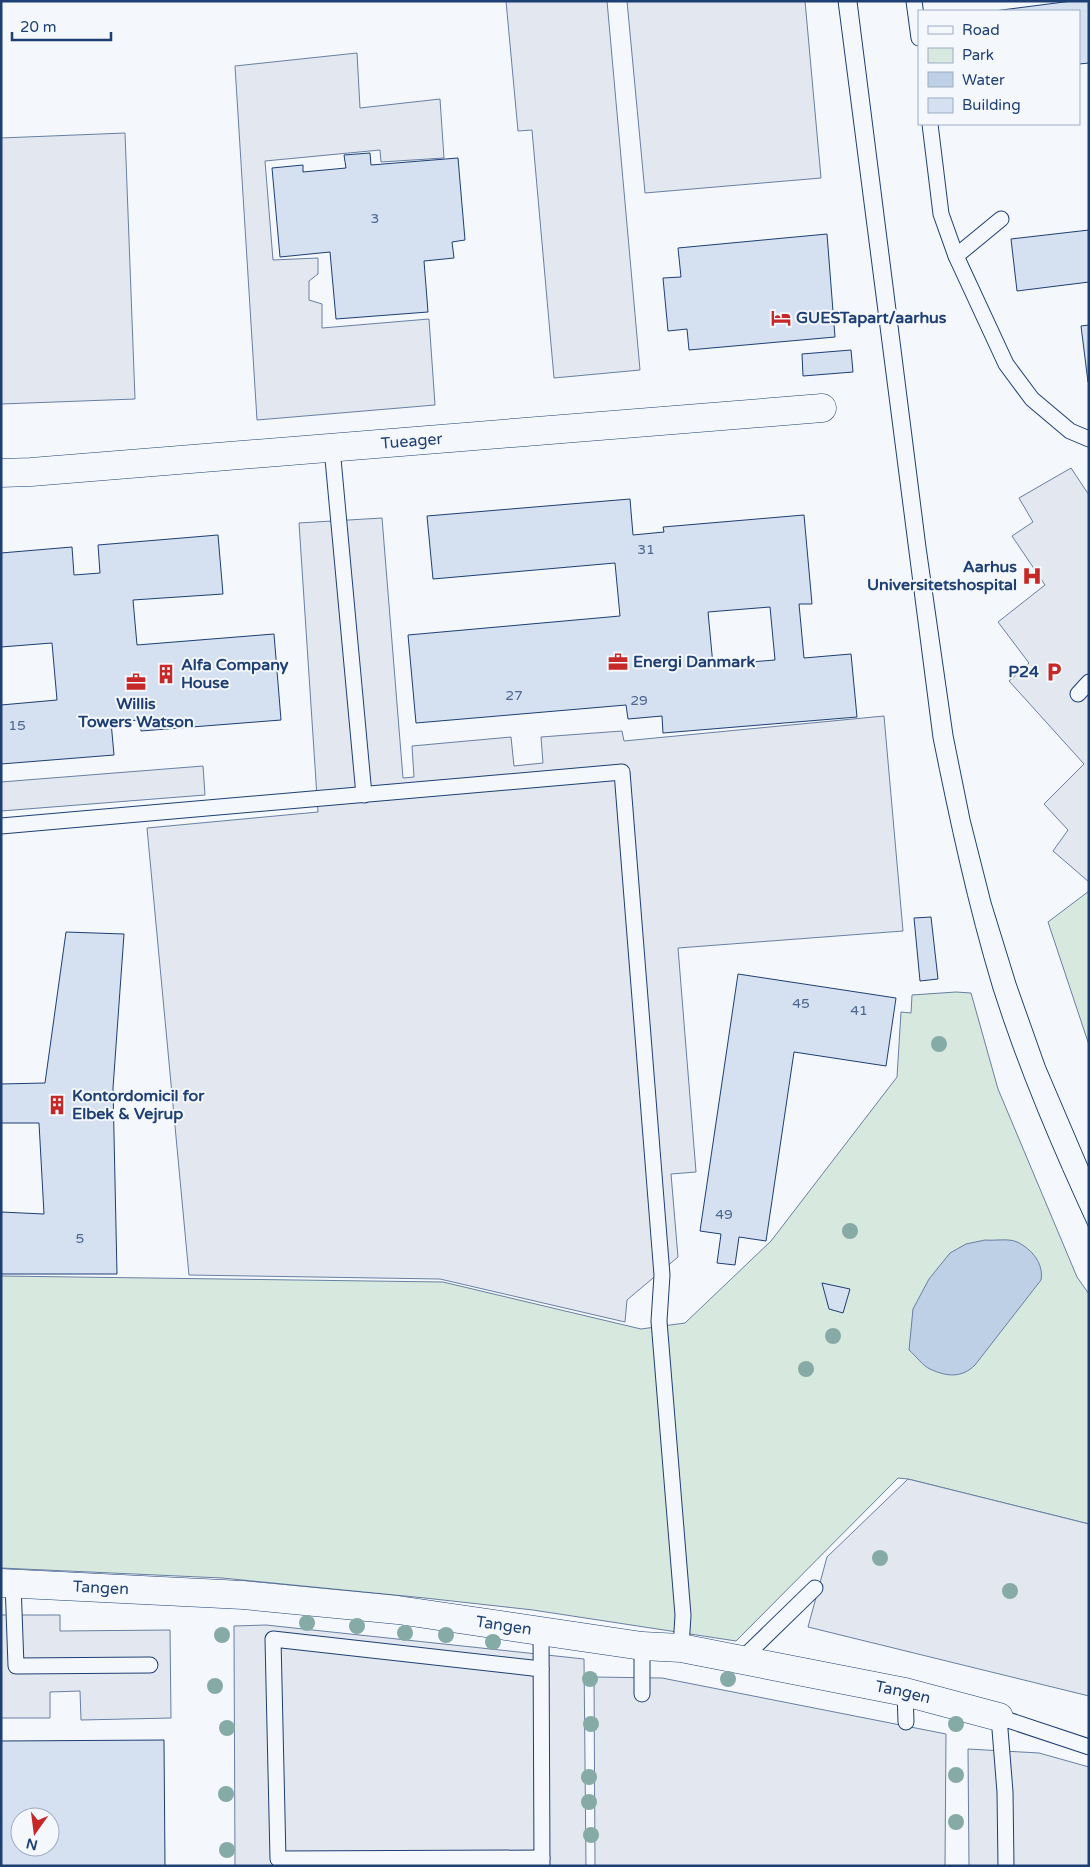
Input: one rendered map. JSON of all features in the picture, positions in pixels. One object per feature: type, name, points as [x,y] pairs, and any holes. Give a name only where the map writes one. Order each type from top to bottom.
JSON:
[{"type":"street","name":"Tueager","points":[[1,473],[822,408]]},
{"type":"street","name":"Tangen","points":[[7,1583],[243,1595],[398,1610],[642,1646],[681,1648],[905,1692],[999,1717]]},
{"type":"lane","points":[[914,1],[918,31]]},
{"type":"lane","points":[[930,125],[941,214],[956,256],[1006,364],[1032,399],[1070,431],[1089,439]]},
{"type":"lane","points":[[956,256],[1001,219]]},
{"type":"lane","points":[[332,448],[364,795]]},
{"type":"lane","points":[[1078,694],[1089,682]]},
{"type":"lane","points":[[1,826],[622,772],[662,1275],[659,1321],[683,1615],[681,1648]]},
{"type":"lane","points":[[7,1583],[9,1666],[150,1665]]},
{"type":"lane","points":[[741,1660],[814,1588]]},
{"type":"lane","points":[[541,1631],[542,1862],[278,1859],[273,1639],[541,1669]]},
{"type":"lane","points":[[642,1646],[642,1694]]},
{"type":"lane","points":[[905,1692],[906,1722]]},
{"type":"lane","points":[[1006,1866],[1005,1792],[999,1717],[1089,1747]]},
{"type":"green space","points":[[1089,891],[1089,1045],[1048,922]]},
{"type":"green space","points":[[956,992],[971,993],[998,1089],[1077,1277],[1089,1294],[1089,1524],[898,1478],[736,1641],[533,1610],[425,1598],[222,1578],[1,1568],[1,1276],[443,1282],[641,1329],[685,1323],[771,1241],[897,1077],[901,1012],[911,1013],[912,995]]},
{"type":"shaded area","points":[[506,1],[607,1],[640,370],[554,378],[532,130],[518,131]]},
{"type":"shaded area","points":[[627,1],[805,1],[821,178],[645,193]]},
{"type":"shaded area","points":[[357,53],[360,108],[440,99],[444,158],[381,162],[380,150],[265,161],[273,260],[318,258],[318,274],[309,281],[309,300],[322,304],[322,328],[429,319],[435,405],[257,420],[235,66]]},
{"type":"shaded area","points":[[125,133],[135,399],[1,404],[1,138]]},
{"type":"shaded area","name":"P24","points":[[1071,468],[1089,495],[1089,882],[1053,851],[1068,830],[1044,804],[1084,764],[1009,681],[1029,663],[998,622],[1045,585],[1012,536],[1033,522],[1019,498]]},
{"type":"shaded area","points":[[382,518],[403,778],[414,777],[412,746],[511,737],[514,766],[543,763],[541,737],[622,731],[624,741],[884,716],[903,931],[678,948],[696,1172],[671,1174],[678,1257],[627,1300],[625,1322],[440,1279],[189,1275],[147,828],[318,812],[299,523]]},
{"type":"shaded area","points":[[203,766],[205,795],[1,811],[1,782]]},
{"type":"shaded area","points":[[908,1479],[1089,1524],[1089,1696],[808,1627],[827,1557]]},
{"type":"shaded area","points":[[1,1615],[60,1615],[60,1631],[170,1630],[171,1718],[81,1720],[80,1691],[50,1692],[50,1718],[1,1718]]},
{"type":"shaded area","points":[[266,1625],[584,1659],[586,1866],[235,1866],[234,1626]]},
{"type":"shaded area","points":[[594,1677],[662,1678],[946,1734],[945,1866],[595,1866]]},
{"type":"shaded area","points":[[968,1749],[1039,1753],[1089,1767],[1089,1866],[969,1866]]},
{"type":"water","points":[[985,1240],[1010,1240],[1028,1249],[1039,1263],[1041,1280],[975,1365],[960,1374],[948,1375],[936,1372],[925,1366],[909,1350],[913,1309],[929,1279],[950,1253],[966,1244]]},
{"type":"building","points":[[1072,1],[1089,1],[1089,63],[1080,64],[1080,10],[1002,10]]},
{"type":"building","points":[[370,153],[371,165],[458,158],[465,240],[452,242],[454,258],[424,261],[428,312],[336,319],[330,252],[280,257],[272,168],[303,165],[303,172],[346,168],[344,155]]},
{"type":"building","points":[[1089,230],[1089,282],[1017,291],[1011,239]]},
{"type":"building","points":[[827,234],[835,337],[689,350],[687,329],[668,331],[663,278],[681,277],[678,248]]},
{"type":"building","points":[[1089,325],[1089,382],[1088,382],[1081,326]]},
{"type":"building","points":[[851,350],[853,372],[803,376],[802,354]]},
{"type":"building","points":[[630,499],[633,535],[664,532],[663,527],[804,515],[812,604],[799,604],[804,658],[851,654],[857,717],[663,733],[662,716],[628,719],[626,705],[416,723],[408,635],[620,616],[615,563],[433,579],[427,516]],"holes":[[[770,607],[775,660],[713,665],[708,612]]]},
{"type":"building","name":"Alfa Company House","points":[[218,535],[223,594],[133,600],[137,645],[274,634],[281,720],[141,731],[140,720],[111,722],[114,755],[1,764],[1,705],[57,700],[52,643],[1,647],[1,553],[72,547],[74,575],[100,573],[98,545]]},
{"type":"building","points":[[931,917],[938,979],[920,981],[914,918]]},
{"type":"building","name":"Kontordomicil for Elbek & Vejrup","points":[[66,932],[124,934],[113,1088],[117,1274],[1,1274],[1,1212],[44,1214],[39,1123],[1,1123],[1,1084],[45,1083]]},
{"type":"building","points":[[738,974],[896,998],[886,1066],[794,1052],[766,1241],[739,1237],[735,1265],[717,1263],[721,1234],[700,1231]]},
{"type":"building","points":[[822,1283],[850,1289],[843,1313],[829,1309]]},
{"type":"building","points":[[164,1740],[165,1866],[1,1866],[1,1741]]},
{"type":"tram line","points":[[838,1],[933,738],[939,769],[968,895],[993,989],[1037,1110],[1089,1228]]},
{"type":"tram line","points":[[857,1],[926,547],[953,735],[970,819],[991,902],[1016,983],[1045,1065],[1089,1168]]},
{"type":"place","name":"GUESTapart/aarhus","points":[[781,318]]},
{"type":"place","name":"Aarhus Universitetshospital","points":[[1032,576]]},
{"type":"place","name":"Energi Danmark","points":[[618,662]]},
{"type":"place","name":"P24","points":[[1054,672]]},
{"type":"place","name":"Alfa Company House","points":[[166,674]]},
{"type":"place","name":"Willis Towers Watson","points":[[136,682]]},
{"type":"place","name":"Kontordomicil for Elbek & Vejrup","points":[[57,1105]]}]
